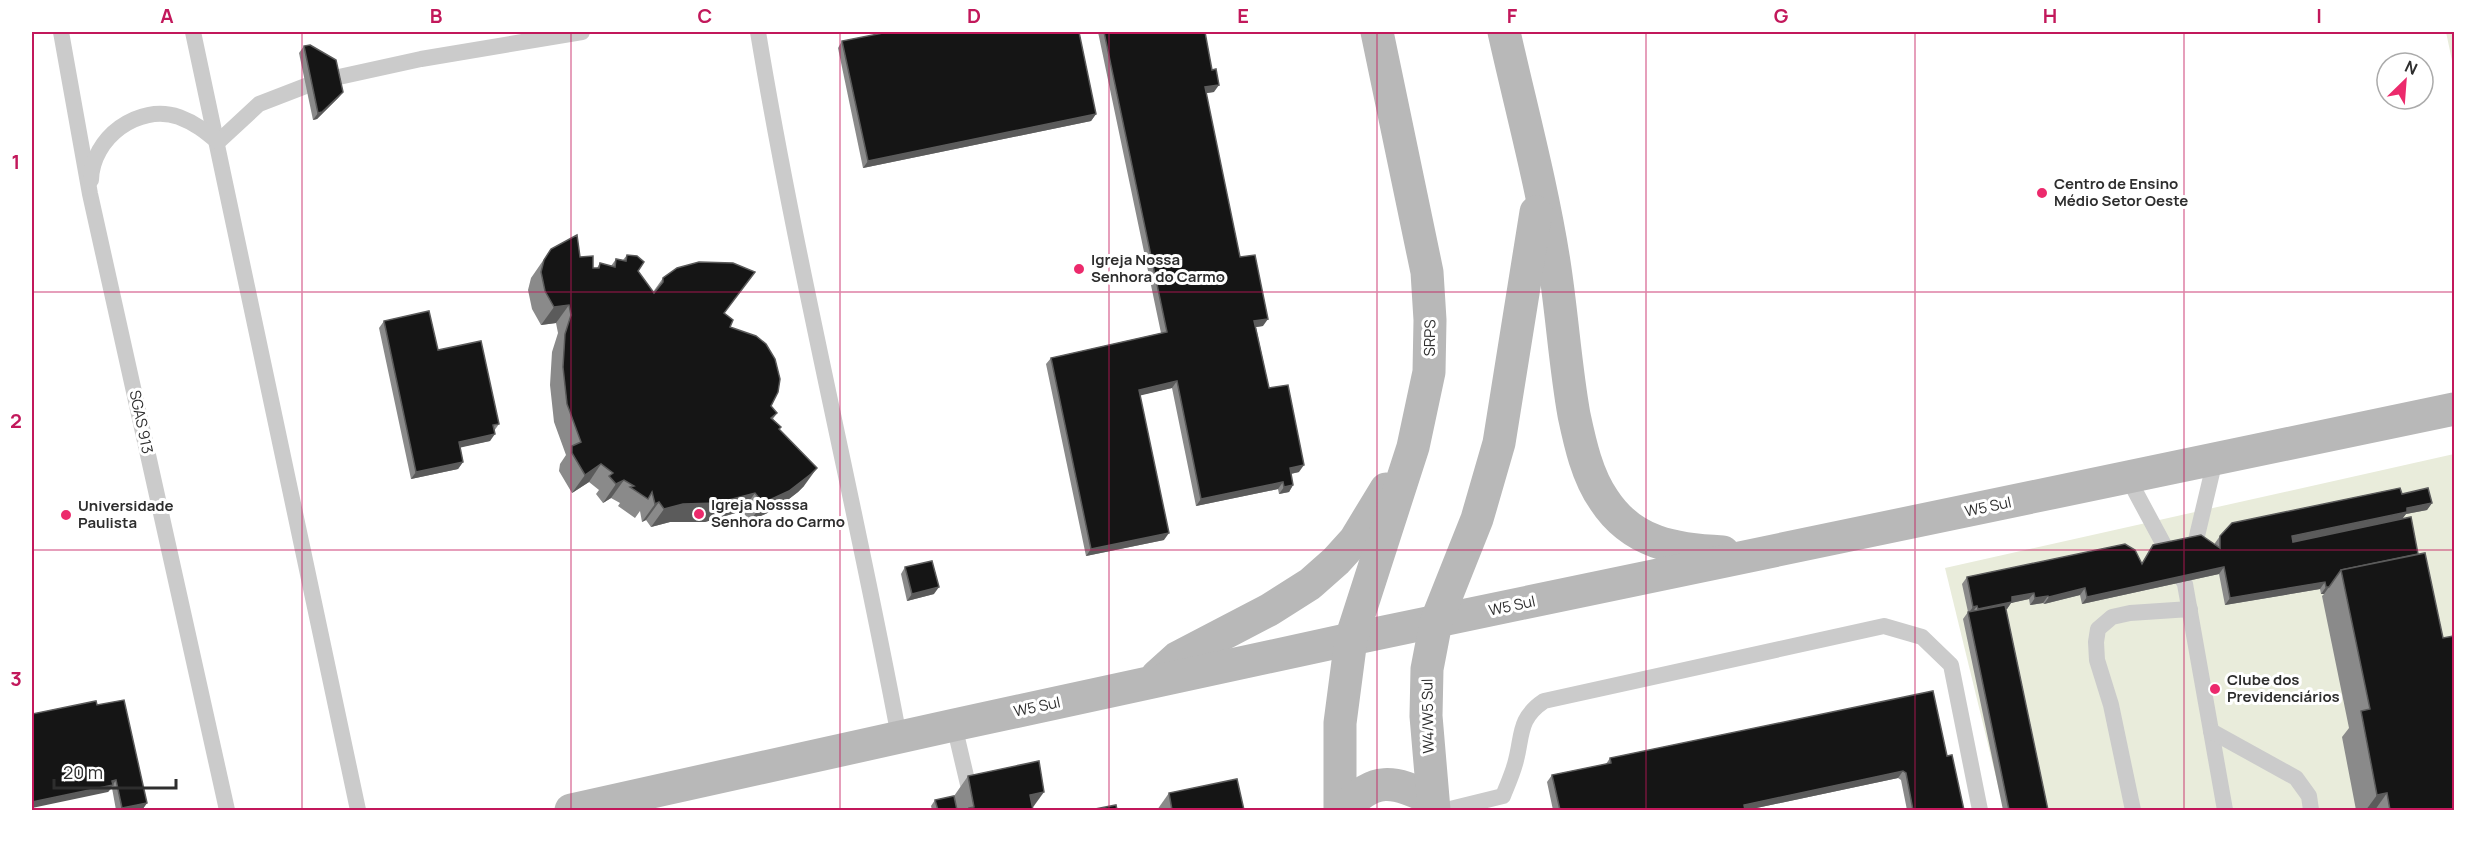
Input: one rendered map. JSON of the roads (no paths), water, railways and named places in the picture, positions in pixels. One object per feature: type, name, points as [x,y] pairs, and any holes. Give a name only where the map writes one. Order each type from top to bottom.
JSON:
[{"type":"main road","name":"SRPS","points":[[1351,639],[1413,447],[1429,372],[1431,320],[1427,272],[1377,32]]},
{"type":"main road","points":[[1504,32],[1554,262],[1564,355],[1580,441],[1590,474],[1603,500],[1633,531],[1651,541],[1681,548],[1758,554]]},
{"type":"main road","points":[[1436,622],[1477,519],[1499,443],[1539,190]]},
{"type":"main road","name":"W5 Sul","points":[[571,810],[954,724],[1351,639],[2454,409]]},
{"type":"main road","points":[[1150,682],[1177,658],[1269,610],[1310,584],[1336,561],[1355,540],[1413,447]]},
{"type":"main road","name":"W4/W5 Sul","points":[[1436,622],[1427,669],[1426,716],[1437,807]]},
{"type":"main road","points":[[1342,810],[1340,723],[1351,639]]},
{"type":"main road","points":[[1342,810],[1371,786],[1388,784],[1414,791],[1437,807]]},
{"type":"lane","name":"SGAS 913","points":[[61,32],[90,194],[227,810]]},
{"type":"lane","points":[[193,32],[358,810]]},
{"type":"lane","points":[[758,32],[781,169],[880,633],[899,737]]},
{"type":"lane","points":[[218,142],[259,104],[316,82],[421,59],[571,33]]},
{"type":"lane","points":[[90,194],[91,171],[98,150],[113,132],[132,120],[154,114],[177,116],[199,126],[218,142]]},
{"type":"lane","points":[[2185,584],[2215,460]]},
{"type":"lane","points":[[2128,478],[2185,584],[2225,810]]},
{"type":"lane","points":[[2133,810],[2111,705],[2097,660],[2098,629],[2112,617],[2130,613],[2190,609]]},
{"type":"lane","points":[[1437,807],[1503,796],[1515,765],[1524,720],[1533,708],[1544,701],[1884,626],[1922,637],[1952,665],[1980,810]]},
{"type":"lane","points":[[954,724],[974,810]]},
{"type":"lane","points":[[2211,731],[2296,778],[2308,796],[2311,810]]},
{"type":"place","name":"Centro de Ensino Médio Setor Oeste","points":[[2042,193]]},
{"type":"place","name":"Igreja Nossa Senhora do Carmo","points":[[1079,269]]},
{"type":"place","name":"Igreja Nosssa Senhora do Carmo","points":[[699,514]]},
{"type":"place","name":"Universidade Paulista","points":[[66,515]]},
{"type":"place","name":"Clube dos Previdenciários","points":[[2215,689]]}]
